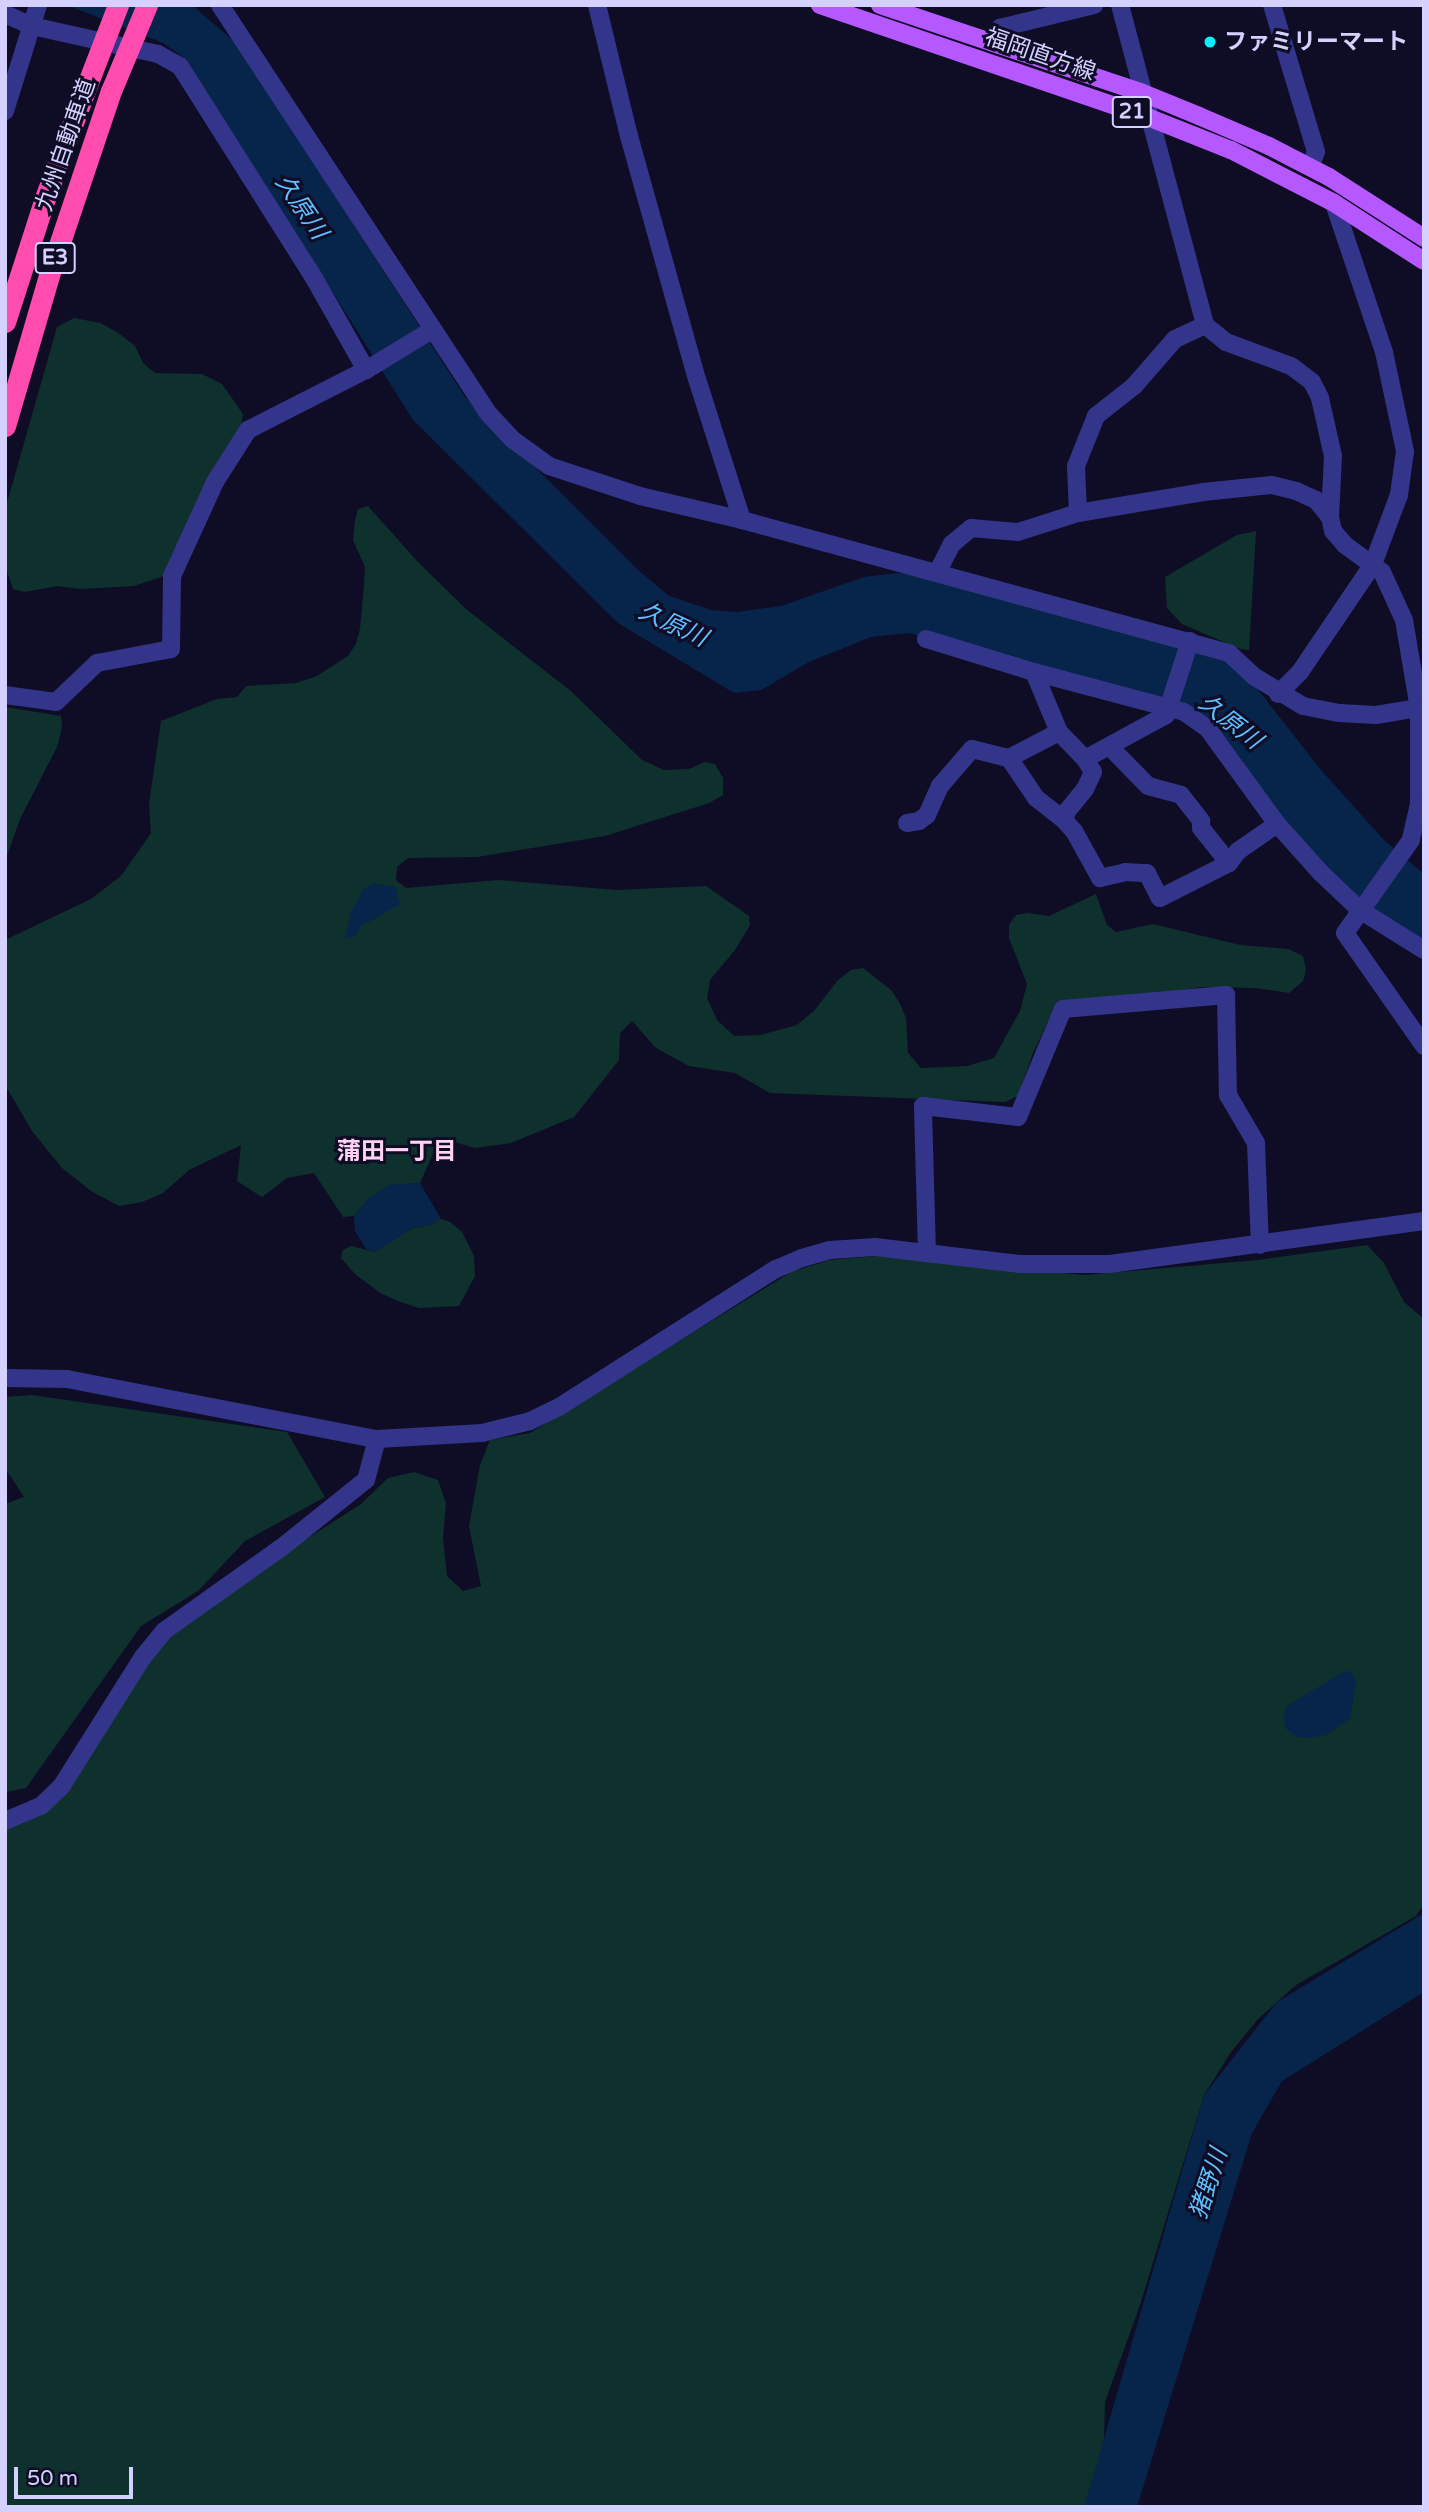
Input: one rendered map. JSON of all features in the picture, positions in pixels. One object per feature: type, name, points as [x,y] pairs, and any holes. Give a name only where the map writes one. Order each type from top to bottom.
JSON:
[{"type":"highway","name":"九州自動車道","points":[[5,322],[45,198],[118,5]]},
{"type":"highway","name":"九州自動車道","points":[[5,426],[55,258],[111,91],[147,5]]},
{"type":"main road","name":"福岡直方線","points":[[821,5],[1150,118],[1231,150],[1334,203],[1424,261]]},
{"type":"main road","name":"福岡直方線","points":[[880,5],[1143,93],[1269,146],[1382,209],[1424,238]]},
{"type":"street","points":[[6,109],[38,5]]},
{"type":"street","points":[[220,5],[427,333],[487,412],[512,439],[549,466],[651,499],[742,520],[1228,653],[1278,694],[1303,706],[1339,713],[1376,715],[1421,708]]},
{"type":"street","points":[[597,5],[629,136],[697,379],[742,520]]},
{"type":"street","points":[[993,43],[1000,28],[1094,5]]},
{"type":"street","points":[[1120,5],[1205,325],[1226,342],[1291,366],[1312,382],[1320,398],[1333,456],[1330,517],[1333,531],[1345,545],[1382,572],[1404,620],[1421,708],[1419,804],[1411,840],[1345,933],[1424,1046]]},
{"type":"street","points":[[1272,5],[1316,152],[1310,167]]},
{"type":"street","points":[[5,14],[32,26],[158,54],[180,66],[314,278],[366,370]]},
{"type":"street","points":[[1278,694],[1300,672],[1373,564],[1399,495],[1405,451],[1384,352],[1334,203]]},
{"type":"street","points":[[1078,513],[1076,466],[1096,416],[1133,386],[1175,339],[1205,325]]},
{"type":"street","points":[[5,695],[56,702],[97,663],[171,649],[172,576],[215,482],[248,430],[276,413],[366,370],[427,333]]},
{"type":"street","points":[[937,573],[952,544],[971,528],[988,527],[1018,532],[1078,513],[1203,492],[1272,485],[1316,500],[1330,517]]},
{"type":"street","points":[[926,639],[1034,673],[1184,712],[1208,729],[1277,824],[1360,910],[1424,950]]},
{"type":"street","points":[[1085,759],[1166,715],[1190,641]]},
{"type":"street","points":[[1034,673],[1059,732],[1085,759],[1093,772],[1064,820]]},
{"type":"street","points":[[907,823],[919,821],[927,815],[940,786],[972,750],[1009,758],[1059,732]]},
{"type":"street","points":[[1110,747],[1148,786],[1181,796],[1201,821],[1201,828],[1230,863]]},
{"type":"street","points":[[1009,758],[1036,799],[1074,831],[1100,878],[1125,872],[1147,873],[1160,898],[1230,863],[1238,851],[1277,824]]},
{"type":"street","points":[[927,1253],[922,1106],[1018,1117],[1063,1009],[1226,995],[1228,1094],[1256,1143],[1260,1245]]},
{"type":"street","points":[[5,1378],[67,1379],[377,1439],[482,1433],[530,1421],[559,1407],[776,1269],[831,1250],[875,1247],[1020,1264],[1110,1264],[1424,1221]]},
{"type":"street","points":[[5,1821],[41,1807],[61,1787],[143,1657],[164,1631],[324,1515],[366,1480],[377,1439]]},
{"type":"green space","points":[[74,318],[100,323],[117,332],[135,346],[143,363],[155,373],[202,374],[222,384],[243,414],[241,427],[208,479],[167,575],[134,586],[80,589],[58,586],[24,592],[13,589],[6,568],[5,510],[57,327]]},
{"type":"green space","points":[[368,506],[417,561],[466,609],[572,692],[642,760],[664,770],[689,769],[705,762],[715,764],[723,778],[723,795],[709,803],[605,836],[477,857],[408,858],[397,867],[396,880],[406,888],[498,880],[616,890],[706,886],[749,916],[750,925],[735,950],[710,980],[707,998],[717,1020],[734,1036],[760,1035],[797,1025],[814,1011],[838,980],[851,970],[863,968],[892,991],[900,1004],[906,1018],[908,1053],[921,1068],[967,1066],[994,1058],[1020,1011],[1027,984],[1009,938],[1009,925],[1016,915],[1028,913],[1049,916],[1096,894],[1107,925],[1116,932],[1153,924],[1240,945],[1288,949],[1303,956],[1306,970],[1303,981],[1289,993],[1256,988],[1202,987],[1054,1009],[1033,1053],[1018,1096],[1005,1102],[770,1093],[735,1073],[689,1066],[656,1048],[632,1021],[620,1033],[619,1060],[574,1117],[511,1143],[475,1148],[440,1138],[420,1183],[389,1185],[369,1198],[354,1216],[343,1217],[314,1173],[287,1178],[262,1197],[237,1181],[241,1145],[189,1170],[163,1193],[142,1202],[119,1206],[91,1191],[62,1168],[32,1131],[5,1085],[5,940],[91,899],[121,876],[151,833],[149,804],[161,721],[217,699],[237,697],[246,686],[296,683],[317,676],[348,656],[356,644],[360,629],[365,567],[353,540],[355,520],[358,509]]},
{"type":"green space","points":[[1256,531],[1249,650],[1240,649],[1182,624],[1167,608],[1165,577],[1237,535]]},
{"type":"green space","points":[[5,707],[61,716],[62,728],[57,747],[20,819],[5,861]]},
{"type":"green space","points":[[441,1219],[450,1222],[462,1232],[474,1256],[475,1276],[459,1306],[419,1308],[398,1301],[382,1294],[356,1275],[341,1258],[343,1250],[351,1246],[375,1252],[412,1228],[431,1225]]},
{"type":"green space","points":[[1367,1245],[1384,1263],[1404,1302],[1424,1319],[1424,1904],[1416,1916],[1296,1985],[1258,2019],[1231,2052],[1204,2095],[1140,2305],[1105,2402],[1104,2441],[1086,2507],[5,2507],[5,1828],[24,1823],[40,1811],[151,1651],[297,1545],[361,1504],[388,1478],[414,1472],[438,1480],[446,1503],[443,1538],[447,1576],[463,1591],[481,1586],[469,1526],[480,1465],[490,1440],[530,1433],[791,1272],[830,1260],[877,1256],[1085,1275],[1258,1260]]},
{"type":"green space","points":[[32,1395],[287,1432],[325,1497],[245,1541],[198,1591],[141,1626],[26,1788],[5,1792],[5,1504],[24,1497],[5,1468],[5,1397]]},
{"type":"water","name":"久原川","points":[[67,5],[192,5],[237,44],[465,397],[638,570],[669,596],[711,610],[737,612],[781,606],[864,577],[896,573],[923,575],[1218,654],[1241,668],[1321,770],[1384,840],[1424,874],[1424,943],[1382,918],[1321,866],[1272,806],[1240,757],[1203,714],[1180,703],[909,633],[871,637],[809,662],[761,690],[734,693],[618,623],[413,420],[187,60],[163,43]]},
{"type":"water","points":[[373,884],[395,886],[400,904],[360,927],[356,935],[345,939],[351,912],[364,888]]},
{"type":"water","points":[[420,1183],[441,1219],[431,1225],[412,1228],[375,1252],[366,1249],[355,1231],[354,1216],[369,1198],[389,1185]]},
{"type":"water","points":[[1345,1671],[1351,1672],[1356,1681],[1350,1719],[1326,1735],[1308,1738],[1298,1737],[1286,1729],[1283,1717],[1287,1706]]},
{"type":"water","name":"猪野川","points":[[1424,1913],[1424,1992],[1282,2081],[1252,2133],[1137,2507],[1084,2507],[1204,2095],[1277,2002]]},
{"type":"place","name":"ファミリーマート","points":[[1210,42]]},
{"type":"district","name":"蒲田一丁目","points":[[397,1152]]}]
